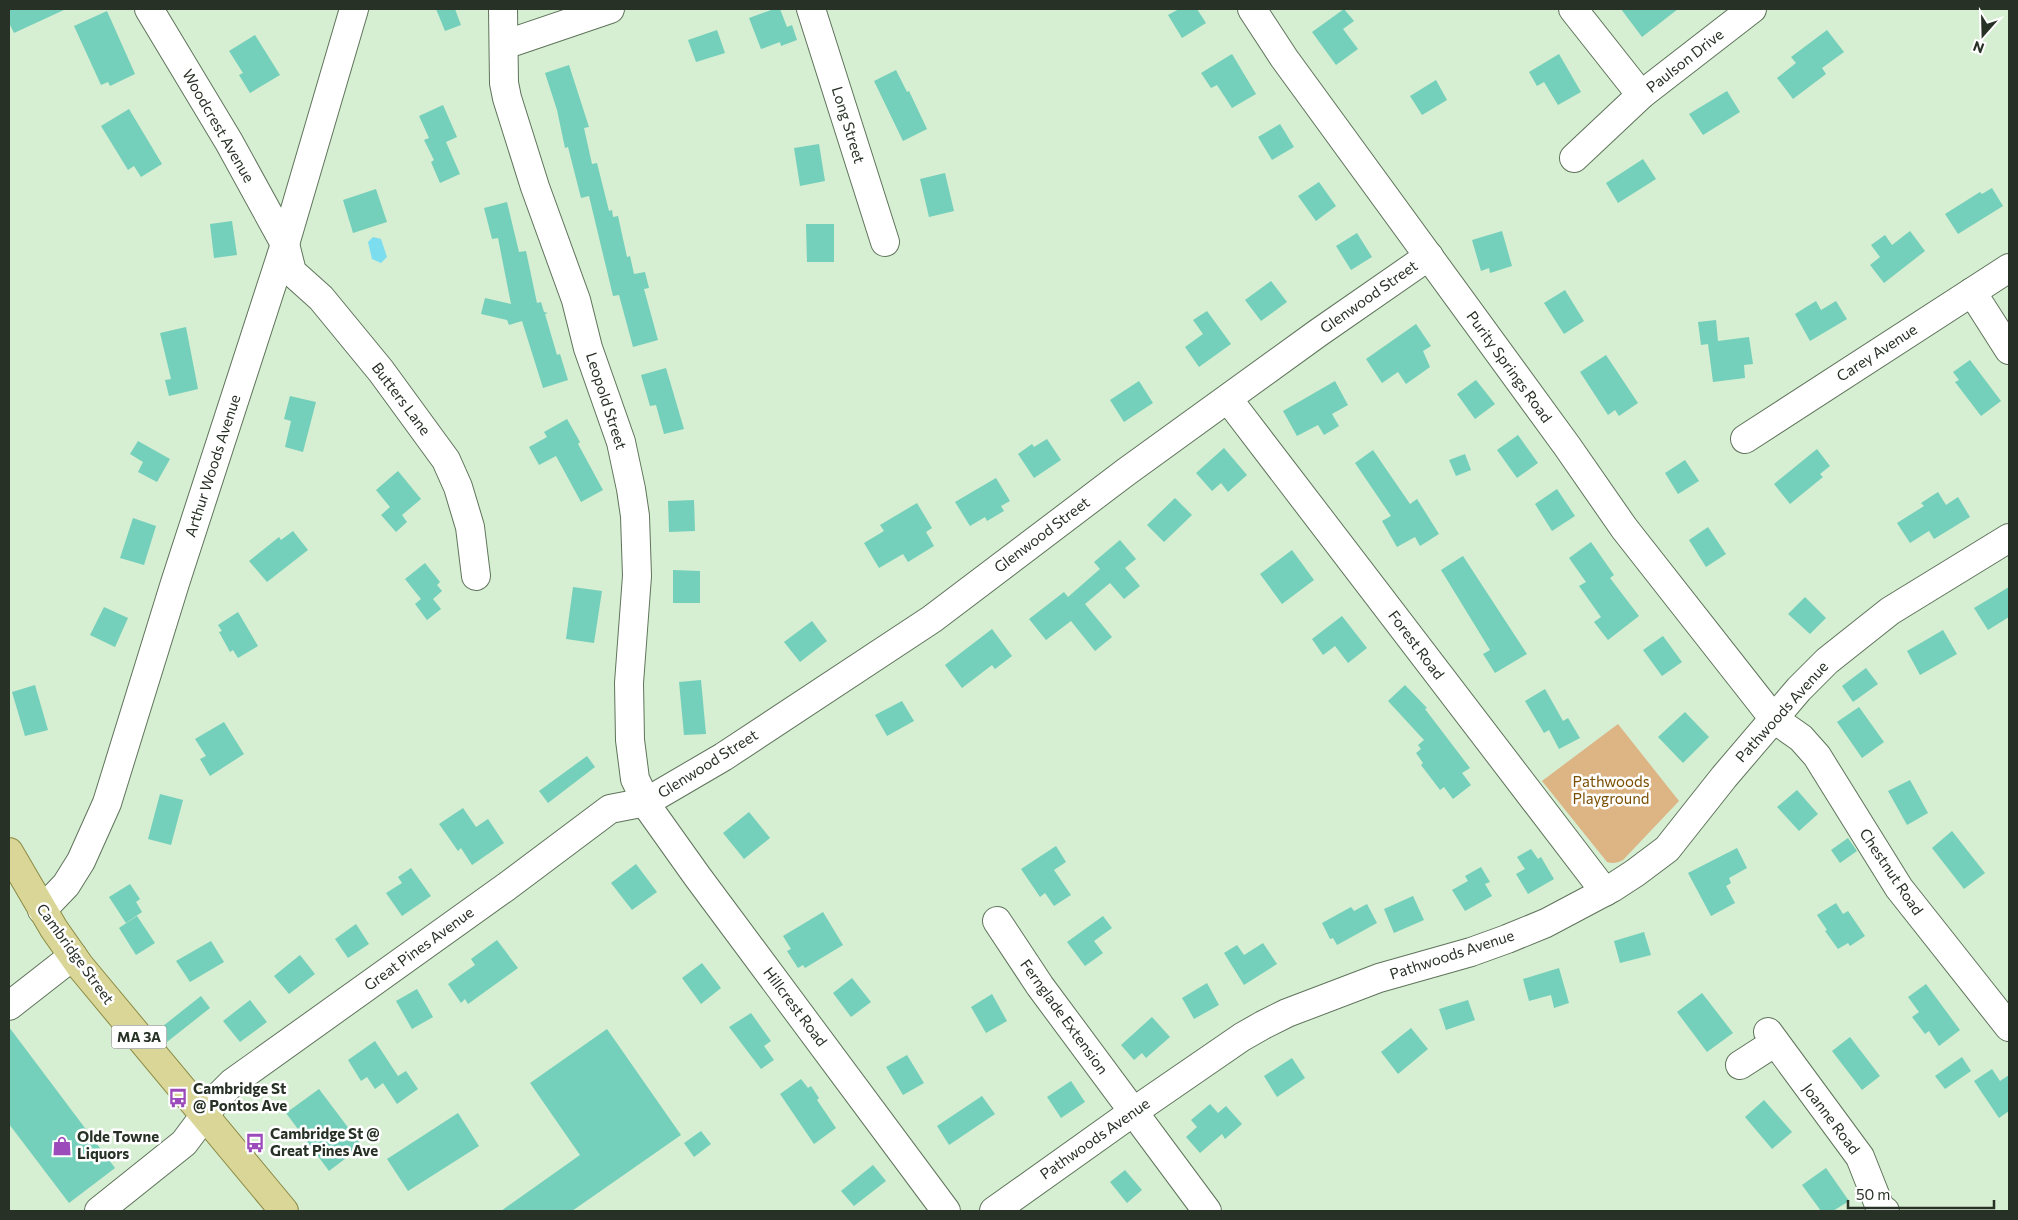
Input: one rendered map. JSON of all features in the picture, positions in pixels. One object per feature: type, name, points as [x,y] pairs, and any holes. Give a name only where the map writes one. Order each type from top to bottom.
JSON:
[{"type":"main road","name":"Cambridge Street","points":[[9,852],[42,910],[73,956],[284,1211]]},
{"type":"street","name":"Woodcrest Avenue","points":[[149,9],[229,142],[285,244]]},
{"type":"street","name":"Arthur Woods Avenue","points":[[42,910],[66,885],[81,861],[107,803],[175,583],[285,244],[354,9]]},
{"type":"street","name":"Leopold Street","points":[[503,9],[504,83],[507,98],[535,187],[576,300],[588,348],[621,442],[631,489],[637,552],[629,683],[630,740],[635,779],[646,802]]},
{"type":"street","points":[[504,45],[610,9]]},
{"type":"street","name":"Long Street","points":[[811,9],[885,242]]},
{"type":"street","name":"Purity Springs Road","points":[[1252,9],[1284,58],[1567,446],[1624,528],[1774,718]]},
{"type":"street","name":"Paulson Drive","points":[[1573,9],[1641,95]]},
{"type":"street","name":"Paulson Drive","points":[[1574,158],[1641,95],[1752,9]]},
{"type":"street","name":"Butters Lane","points":[[285,244],[292,272],[321,298],[381,371],[446,460],[458,487],[470,527],[476,576]]},
{"type":"street","name":"Glenwood Street","points":[[646,802],[723,757],[932,619],[1106,487],[1318,332],[1429,256]]},
{"type":"street","name":"Carey Avenue","points":[[1745,439],[2009,268]]},
{"type":"street","points":[[1972,292],[2009,350]]},
{"type":"street","name":"Forest Road","points":[[1228,399],[1605,892]]},
{"type":"street","name":"Pathwoods Avenue","points":[[994,1211],[1242,1037],[1287,1013],[1380,978],[1471,952],[1507,939],[1546,923],[1605,892],[1635,873],[1667,849],[1774,718],[1827,661],[1890,611],[2009,538]]},
{"type":"street","name":"Chestnut Road","points":[[1774,718],[1801,738],[1817,756],[1899,888],[2009,1026]]},
{"type":"street","name":"Great Pines Avenue","points":[[99,1211],[181,1146],[220,1095],[232,1083],[506,887],[610,810],[646,802]]},
{"type":"street","name":"Hillcrest Road","points":[[646,802],[697,876],[946,1211]]},
{"type":"street","name":"Fernglade Extension","points":[[997,921],[1040,986],[1207,1211]]},
{"type":"street","points":[[9,1006],[73,956]]},
{"type":"street","name":"Joanne Road","points":[[1740,1065],[1771,1038],[1860,1157],[1879,1211]]},
{"type":"green space","name":"Pathwoods Playground","points":[[1618,724],[1679,801],[1623,860],[1613,863],[1607,862],[1542,781]]},
{"type":"water","points":[[373,237],[381,239],[387,257],[381,263],[372,259],[368,242]]},
{"type":"building","points":[[9,9],[66,9],[14,33],[9,23]]},
{"type":"building","points":[[436,9],[455,9],[461,25],[445,31]]},
{"type":"building","points":[[774,9],[780,9],[787,27],[792,25],[797,40],[781,46],[780,42],[761,49],[749,18]]},
{"type":"building","points":[[1179,9],[1197,9],[1206,23],[1182,38],[1168,15]]},
{"type":"building","points":[[1344,9],[1354,21],[1343,29],[1358,49],[1336,65],[1312,32]]},
{"type":"building","points":[[1621,9],[1678,9],[1642,37]]},
{"type":"building","points":[[107,11],[135,74],[110,86],[108,82],[101,85],[74,26]]},
{"type":"building","points":[[717,30],[725,53],[696,62],[688,40]]},
{"type":"building","points":[[1827,30],[1844,52],[1822,68],[1826,74],[1793,99],[1777,78],[1796,63],[1791,57]]},
{"type":"building","points":[[255,35],[280,75],[250,93],[239,75],[243,73],[229,51]]},
{"type":"building","points":[[1232,54],[1256,94],[1232,108],[1217,85],[1211,88],[1201,73]]},
{"type":"building","points":[[1559,54],[1581,92],[1558,105],[1544,82],[1537,86],[1529,72]]},
{"type":"building","points":[[569,65],[589,127],[584,128],[592,164],[597,163],[609,211],[612,210],[613,217],[618,216],[627,257],[630,256],[634,274],[645,272],[649,288],[644,289],[658,340],[633,347],[619,295],[613,296],[589,196],[581,198],[568,147],[565,148],[557,110],[545,73]]},
{"type":"building","points":[[896,70],[907,92],[909,91],[927,129],[903,141],[874,81]]},
{"type":"building","points":[[1436,80],[1447,100],[1422,115],[1410,96]]},
{"type":"building","points":[[1727,91],[1740,112],[1703,135],[1689,114]]},
{"type":"building","points":[[443,105],[457,137],[446,142],[460,174],[440,183],[431,162],[434,160],[424,140],[429,138],[419,116]]},
{"type":"building","points":[[129,109],[162,164],[141,177],[134,166],[128,170],[101,126]]},
{"type":"building","points":[[1280,124],[1294,147],[1272,160],[1258,137]]},
{"type":"building","points":[[819,144],[825,181],[800,186],[794,148]]},
{"type":"building","points":[[1643,159],[1656,179],[1618,203],[1606,183]]},
{"type":"building","points":[[945,173],[954,211],[929,217],[920,179]]},
{"type":"building","points":[[1319,182],[1336,206],[1316,221],[1298,196]]},
{"type":"building","points":[[1992,188],[2003,206],[1958,234],[1945,214],[1980,192],[1982,194]]},
{"type":"building","points":[[376,189],[387,222],[353,233],[343,200]]},
{"type":"building","points":[[507,202],[519,252],[526,251],[537,303],[541,302],[544,312],[548,313],[545,314],[557,355],[560,354],[568,380],[543,388],[522,321],[509,325],[507,320],[481,314],[485,298],[511,304],[498,238],[492,239],[484,208]]},
{"type":"building","points":[[232,221],[237,255],[214,258],[210,224]]},
{"type":"building","points":[[806,224],[834,224],[834,262],[807,262]]},
{"type":"building","points":[[1502,231],[1512,266],[1490,273],[1489,268],[1481,271],[1472,240]]},
{"type":"building","points":[[1910,231],[1925,251],[1884,283],[1870,265],[1880,257],[1871,245],[1885,235],[1892,245]]},
{"type":"building","points":[[1357,233],[1372,257],[1351,270],[1336,246]]},
{"type":"building","points":[[1271,281],[1287,302],[1261,321],[1245,300]]},
{"type":"building","points":[[1565,290],[1584,321],[1564,334],[1544,303]]},
{"type":"building","points":[[1816,301],[1821,310],[1836,301],[1847,319],[1810,341],[1795,314]]},
{"type":"building","points":[[1207,311],[1231,344],[1199,367],[1185,347],[1203,334],[1193,320]]},
{"type":"building","points":[[1716,320],[1718,341],[1749,337],[1753,364],[1744,365],[1745,378],[1713,382],[1708,344],[1701,345],[1698,322]]},
{"type":"building","points":[[1416,324],[1431,346],[1423,351],[1430,367],[1406,384],[1398,372],[1382,383],[1366,359]]},
{"type":"building","points":[[186,327],[198,389],[169,396],[165,380],[171,379],[160,333]]},
{"type":"building","points":[[1606,355],[1638,403],[1619,416],[1615,410],[1608,415],[1580,372]]},
{"type":"building","points":[[1970,360],[2001,401],[1981,416],[1955,382],[1959,380],[1953,372]]},
{"type":"building","points":[[666,368],[684,429],[664,434],[656,405],[650,406],[641,375]]},
{"type":"building","points":[[1476,380],[1495,404],[1475,419],[1457,394]]},
{"type":"building","points":[[1139,381],[1153,403],[1124,422],[1110,400]]},
{"type":"building","points":[[1335,381],[1348,405],[1332,414],[1339,426],[1324,435],[1318,425],[1297,436],[1283,411]]},
{"type":"building","points":[[290,396],[316,402],[303,452],[285,447],[291,421],[284,419]]},
{"type":"building","points":[[567,419],[603,490],[581,502],[556,456],[539,465],[529,447],[547,437],[544,432]]},
{"type":"building","points":[[1518,435],[1538,463],[1517,478],[1497,450]]},
{"type":"building","points":[[1047,439],[1061,460],[1034,478],[1018,454],[1032,444],[1034,447]]},
{"type":"building","points":[[138,441],[170,459],[157,482],[138,472],[143,462],[130,454]]},
{"type":"building","points":[[1224,448],[1247,475],[1228,492],[1221,483],[1212,491],[1196,473]]},
{"type":"building","points":[[1817,449],[1830,466],[1820,474],[1823,477],[1790,504],[1774,484]]},
{"type":"building","points":[[1373,450],[1410,504],[1417,499],[1439,534],[1420,546],[1415,537],[1397,547],[1382,521],[1391,516],[1355,463]]},
{"type":"building","points":[[1465,454],[1471,470],[1456,476],[1449,460]]},
{"type":"building","points":[[1685,460],[1699,481],[1678,494],[1665,473]]},
{"type":"building","points":[[398,471],[421,499],[402,515],[407,522],[396,532],[381,515],[390,507],[376,490]]},
{"type":"building","points":[[996,478],[1010,501],[1001,506],[1004,511],[987,521],[985,517],[970,526],[955,502]]},
{"type":"building","points":[[1557,489],[1575,516],[1552,531],[1535,504]]},
{"type":"building","points":[[1938,492],[1946,505],[1958,497],[1970,517],[1934,539],[1929,531],[1910,543],[1897,523],[1924,506],[1921,503]]},
{"type":"building","points":[[1175,498],[1192,515],[1164,542],[1147,525]]},
{"type":"building","points":[[694,500],[695,531],[669,532],[668,501]]},
{"type":"building","points":[[917,503],[932,528],[926,532],[934,546],[908,562],[903,554],[879,568],[864,543],[884,531],[880,525]]},
{"type":"building","points":[[133,518],[156,526],[144,565],[120,558]]},
{"type":"building","points":[[1708,527],[1726,554],[1706,567],[1689,540]]},
{"type":"building","points":[[293,531],[308,550],[267,582],[249,561],[279,537],[281,540]]},
{"type":"building","points":[[1120,540],[1136,559],[1125,568],[1140,586],[1124,599],[1110,583],[1085,604],[1112,637],[1095,651],[1071,621],[1046,640],[1029,619],[1064,592],[1068,597],[1100,569],[1094,562]]},
{"type":"building","points":[[1591,542],[1614,575],[1610,578],[1639,616],[1608,640],[1594,622],[1601,617],[1579,586],[1586,582],[1569,558]]},
{"type":"building","points":[[1292,550],[1314,580],[1282,604],[1260,574]]},
{"type":"building","points":[[1463,556],[1527,654],[1495,673],[1483,654],[1490,650],[1441,570]]},
{"type":"building","points":[[425,563],[440,582],[437,585],[442,591],[433,599],[441,609],[427,620],[415,604],[421,599],[405,579]]},
{"type":"building","points":[[673,570],[700,571],[700,603],[673,603]]},
{"type":"building","points":[[573,587],[602,591],[594,643],[566,639]]},
{"type":"building","points":[[2009,587],[2009,617],[1988,630],[1974,608]]},
{"type":"building","points":[[1805,597],[1826,618],[1810,634],[1788,614]]},
{"type":"building","points":[[104,607],[128,618],[115,647],[90,635]]},
{"type":"building","points":[[238,612],[258,646],[238,658],[233,650],[230,652],[219,632],[222,631],[218,625]]},
{"type":"building","points":[[1342,616],[1367,648],[1348,663],[1335,646],[1323,655],[1312,639]]},
{"type":"building","points":[[812,621],[827,641],[800,662],[784,642]]},
{"type":"building","points":[[992,629],[1012,656],[995,669],[992,665],[962,688],[945,665]]},
{"type":"building","points":[[1943,630],[1957,654],[1920,675],[1907,651]]},
{"type":"building","points":[[1663,636],[1682,662],[1662,676],[1643,650]]},
{"type":"building","points":[[1866,668],[1878,684],[1853,702],[1842,686]]},
{"type":"building","points":[[701,680],[706,734],[684,735],[679,682]]},
{"type":"building","points":[[35,685],[48,730],[25,736],[12,692]]},
{"type":"building","points":[[1405,685],[1427,708],[1425,709],[1470,768],[1462,773],[1471,785],[1453,799],[1444,787],[1440,790],[1421,765],[1423,763],[1416,753],[1421,749],[1418,745],[1424,740],[1388,701]]},
{"type":"building","points":[[1545,689],[1563,721],[1568,718],[1580,738],[1559,749],[1549,730],[1544,733],[1525,701]]},
{"type":"building","points":[[902,701],[914,721],[887,736],[875,715]]},
{"type":"building","points":[[1859,707],[1884,742],[1862,758],[1837,722]]},
{"type":"building","points":[[1685,712],[1709,737],[1683,763],[1658,737]]},
{"type":"building","points":[[224,722],[244,754],[210,776],[200,759],[206,756],[195,739]]},
{"type":"building","points":[[587,756],[595,767],[548,803],[539,791]]},
{"type":"building","points":[[1910,780],[1928,813],[1907,825],[1888,791]]},
{"type":"building","points":[[1797,790],[1818,814],[1799,831],[1777,807]]},
{"type":"building","points":[[160,794],[183,800],[171,845],[148,839]]},
{"type":"building","points":[[463,808],[476,827],[488,819],[504,843],[472,865],[461,848],[458,851],[439,824]]},
{"type":"building","points":[[749,812],[770,838],[744,859],[723,833]]},
{"type":"building","points":[[1952,831],[1985,873],[1964,889],[1932,848]]},
{"type":"building","points":[[1848,838],[1857,851],[1840,863],[1831,850]]},
{"type":"building","points":[[1056,846],[1066,862],[1054,870],[1071,895],[1054,906],[1045,893],[1040,897],[1021,869]]},
{"type":"building","points":[[1737,848],[1747,868],[1729,878],[1731,883],[1726,886],[1735,903],[1711,916],[1688,873]]},
{"type":"building","points":[[1531,849],[1538,859],[1541,857],[1554,879],[1528,894],[1516,874],[1525,869],[1517,857]]},
{"type":"building","points":[[636,864],[657,892],[632,910],[611,883]]},
{"type":"building","points":[[1481,867],[1490,882],[1485,884],[1492,896],[1465,911],[1452,890],[1468,881],[1465,876]]},
{"type":"building","points":[[411,868],[431,896],[402,916],[386,893],[402,883],[398,877]]},
{"type":"building","points":[[130,884],[140,899],[136,902],[142,912],[126,923],[109,897]]},
{"type":"building","points":[[1413,896],[1424,920],[1394,933],[1384,909]]},
{"type":"building","points":[[1836,903],[1843,914],[1848,911],[1865,936],[1850,946],[1848,943],[1838,949],[1825,931],[1827,930],[1817,915]]},
{"type":"building","points":[[1367,904],[1377,923],[1337,945],[1333,938],[1330,939],[1322,923],[1351,907],[1354,911]]},
{"type":"building","points":[[823,912],[843,945],[805,968],[803,965],[798,968],[787,951],[791,949],[783,936]]},
{"type":"building","points":[[137,916],[155,943],[136,955],[119,928]]},
{"type":"building","points":[[1103,916],[1112,928],[1094,941],[1103,953],[1085,966],[1067,942]]},
{"type":"building","points":[[356,924],[369,944],[348,958],[335,939]]},
{"type":"building","points":[[1644,932],[1651,955],[1620,963],[1614,941]]},
{"type":"building","points":[[497,940],[518,968],[468,1004],[465,999],[461,1003],[448,984],[475,965],[471,959]]},
{"type":"building","points":[[211,941],[224,962],[190,982],[176,961]]},
{"type":"building","points":[[1263,943],[1277,964],[1244,985],[1224,953],[1237,945],[1244,955]]},
{"type":"building","points":[[300,955],[315,974],[289,994],[274,976]]},
{"type":"building","points":[[702,963],[721,988],[701,1004],[682,978]]},
{"type":"building","points":[[1559,968],[1569,1003],[1554,1008],[1551,995],[1529,1001],[1523,979]]},
{"type":"building","points":[[852,978],[871,1002],[851,1017],[833,993]]},
{"type":"building","points":[[1207,983],[1219,1005],[1194,1019],[1182,998]]},
{"type":"building","points":[[1926,984],[1960,1030],[1939,1046],[1929,1031],[1925,1034],[1912,1017],[1919,1012],[1908,997]]},
{"type":"building","points":[[417,989],[433,1017],[412,1029],[396,1001]]},
{"type":"building","points":[[1702,993],[1733,1033],[1707,1052],[1677,1012]]},
{"type":"building","points":[[992,994],[1007,1021],[986,1033],[971,1007]]},
{"type":"building","points":[[201,996],[210,1008],[167,1042],[158,1030]]},
{"type":"building","points":[[250,1000],[267,1022],[240,1042],[223,1021]]},
{"type":"building","points":[[1468,1000],[1475,1020],[1446,1030],[1439,1009]]},
{"type":"building","points":[[751,1013],[771,1041],[764,1046],[774,1060],[761,1069],[729,1027]]},
{"type":"building","points":[[1152,1017],[1170,1037],[1146,1058],[1142,1053],[1134,1060],[1121,1045]]},
{"type":"building","name":"Olde Towne Liquors","points":[[9,1027],[115,1168],[69,1203],[9,1124]]},
{"type":"building","points":[[1411,1028],[1428,1049],[1398,1074],[1381,1052]]},
{"type":"building","points":[[607,1029],[681,1135],[572,1211],[501,1211],[580,1155],[530,1083]]},
{"type":"building","points":[[1850,1037],[1880,1076],[1862,1090],[1832,1051]]},
{"type":"building","points":[[375,1041],[398,1076],[406,1071],[418,1089],[397,1104],[383,1083],[375,1089],[367,1077],[361,1081],[348,1060]]},
{"type":"building","points":[[907,1055],[924,1083],[903,1095],[886,1067]]},
{"type":"building","points":[[1962,1057],[1971,1071],[1945,1089],[1935,1076]]},
{"type":"building","points":[[1292,1058],[1305,1078],[1277,1097],[1264,1076]]},
{"type":"building","points":[[1992,1069],[2000,1081],[2009,1075],[2009,1111],[1999,1118],[1974,1081]]},
{"type":"building","points":[[801,1079],[808,1088],[811,1086],[819,1098],[817,1100],[836,1128],[814,1144],[780,1094]]},
{"type":"building","points":[[1071,1081],[1085,1102],[1061,1118],[1047,1097]]},
{"type":"building","points":[[319,1089],[362,1146],[329,1171],[286,1113]]},
{"type":"building","points":[[982,1096],[995,1114],[949,1145],[937,1126]]},
{"type":"building","points":[[1764,1100],[1792,1132],[1772,1149],[1745,1117]]},
{"type":"building","points":[[1210,1104],[1218,1113],[1226,1106],[1242,1124],[1225,1139],[1222,1134],[1200,1153],[1186,1137],[1197,1127],[1191,1120]]},
{"type":"building","points":[[458,1113],[479,1146],[408,1191],[387,1159]]},
{"type":"building","points":[[701,1131],[711,1144],[694,1157],[684,1143]]},
{"type":"building","points":[[873,1165],[886,1181],[854,1206],[841,1191]]},
{"type":"building","points":[[1826,1168],[1849,1201],[1833,1211],[1821,1211],[1802,1185]]},
{"type":"building","points":[[1125,1170],[1142,1190],[1127,1203],[1110,1182]]},
{"type":"place","name":"Cambridge St @ Pontos Ave","points":[[178,1098]]},
{"type":"place","name":"Cambridge St @ Great Pines Ave","points":[[255,1143]]},
{"type":"place","name":"Olde Towne Liquors","points":[[62,1146]]}]
